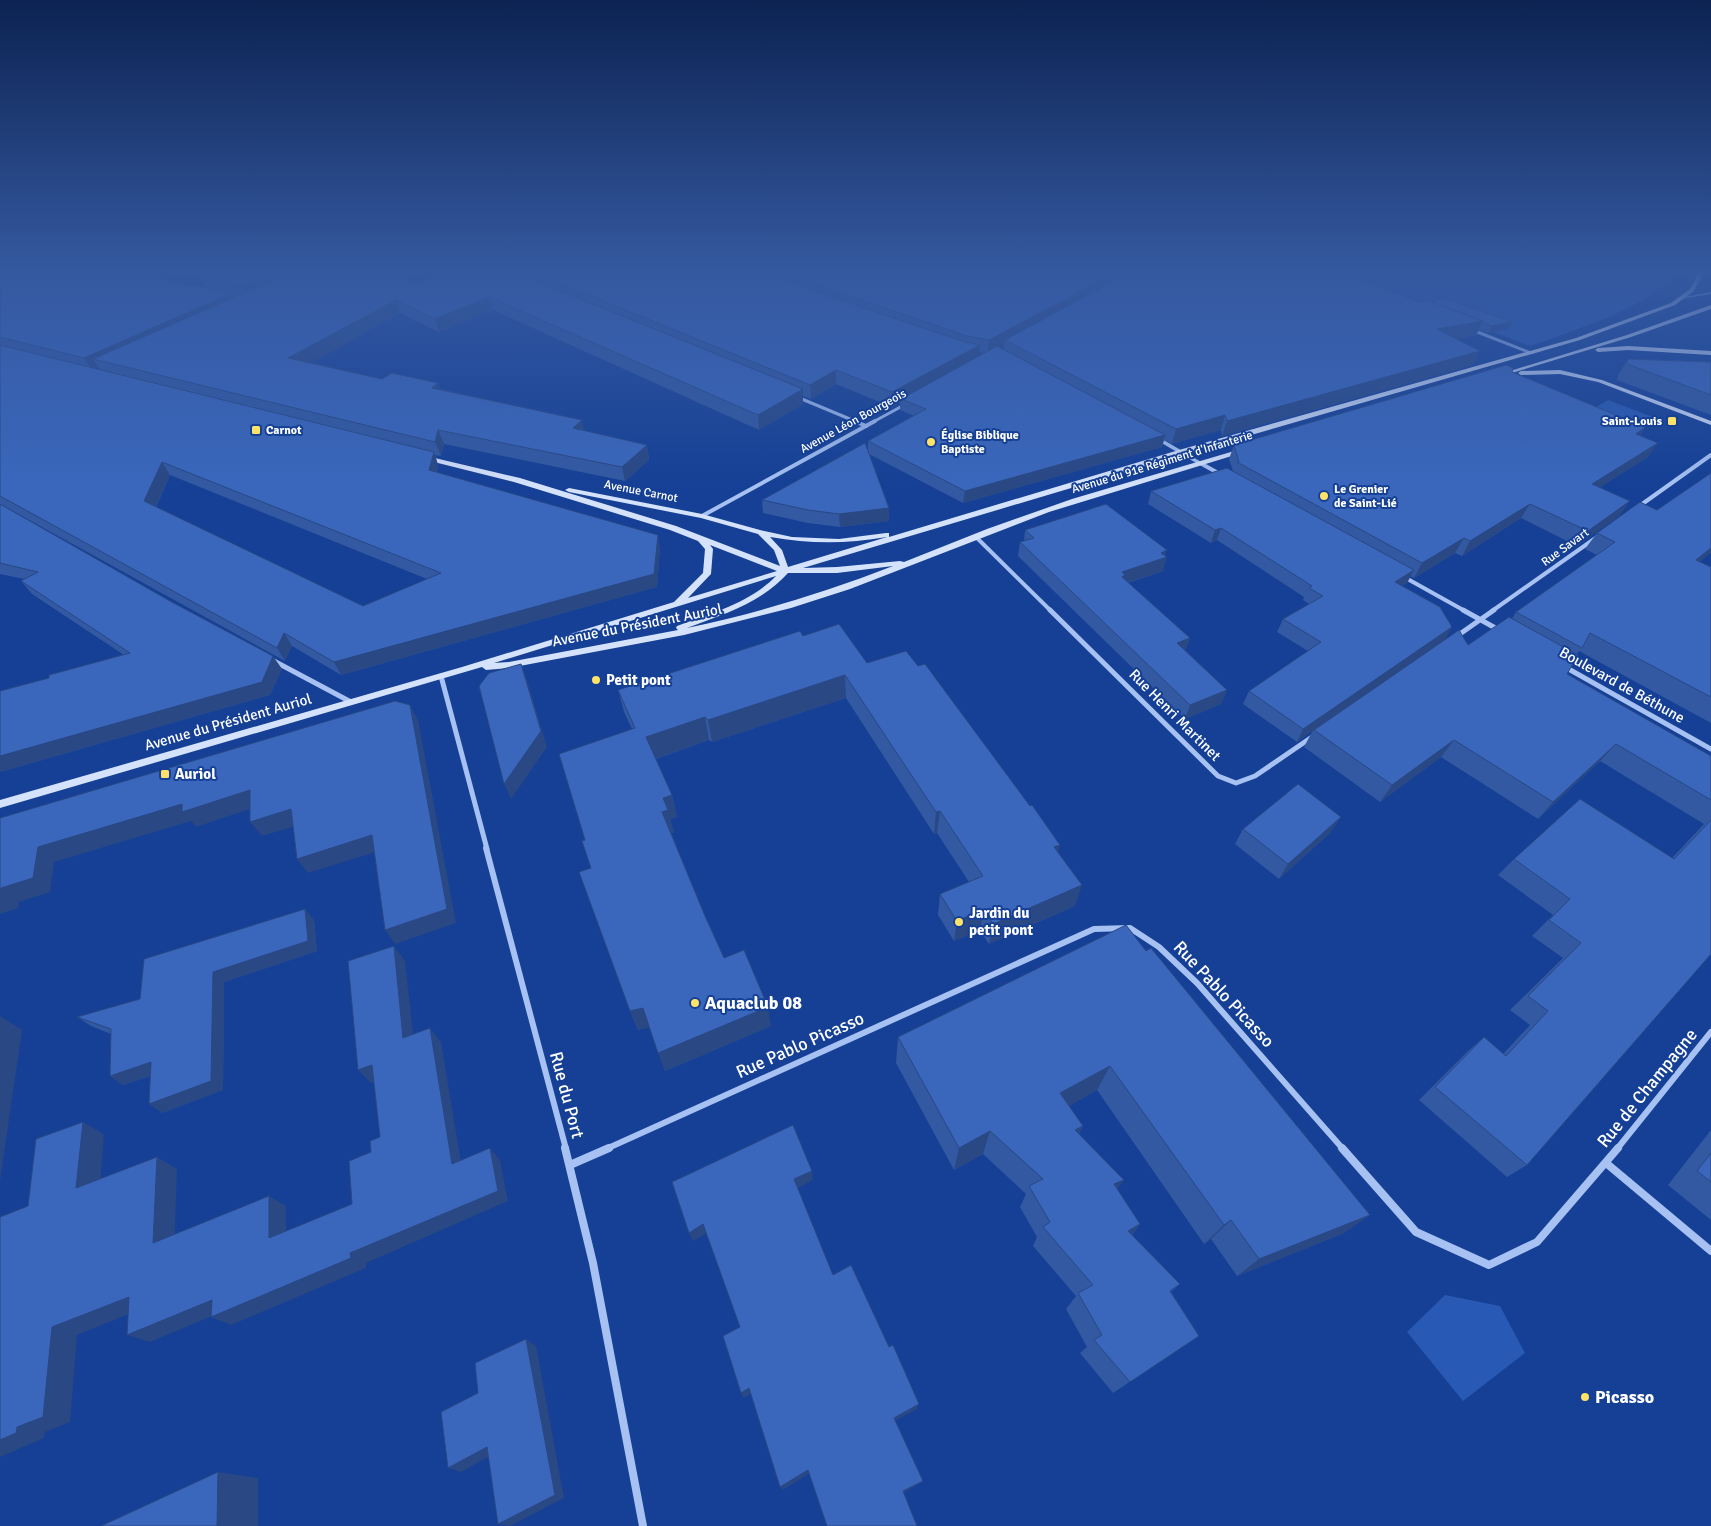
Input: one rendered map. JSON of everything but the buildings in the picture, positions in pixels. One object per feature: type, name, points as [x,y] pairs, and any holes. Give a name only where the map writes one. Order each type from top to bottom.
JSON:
[{"type":"main road","name":"Avenue du 91e Régiment d'Infanterie","points":[[785,571],[1182,452],[1564,343]]},
{"type":"main road","name":"Avenue du 91e Régiment d'Infanterie","points":[[1496,377],[1603,343]]},
{"type":"main road","name":"Avenue du 91e Régiment d'Infanterie","points":[[1532,353],[1628,348],[1711,353]]},
{"type":"main road","points":[[1505,374],[1550,372],[1578,376],[1626,390],[1711,422]]},
{"type":"main road","name":"Avenue du 91e Régiment d'Infanterie","points":[[813,598],[913,562],[1020,519],[1247,450]]},
{"type":"main road","name":"Avenue Carnot","points":[[413,454],[517,480],[702,516],[792,539],[839,541],[912,532]]},
{"type":"main road","name":"Avenue Carnot","points":[[517,480],[673,528],[785,571],[837,570],[913,562]]},
{"type":"main road","name":"Avenue Carnot","points":[[759,532],[776,546],[781,554],[785,571]]},
{"type":"main road","points":[[677,604],[707,574],[709,549],[701,539]]},
{"type":"main road","points":[[658,637],[756,597],[776,582],[785,571]]},
{"type":"main road","name":"Avenue du Président Auriol","points":[[0,804],[465,669],[785,571]]},
{"type":"main road","name":"Avenue du Président Auriol","points":[[465,669],[509,665],[723,624],[813,598]]},
{"type":"street","points":[[1507,343],[1532,353]]},
{"type":"street","points":[[788,393],[866,426]]},
{"type":"street","name":"Avenue Léon Bourgeois","points":[[702,516],[908,402]]},
{"type":"street","points":[[1142,431],[1228,478]]},
{"type":"street","points":[[1632,511],[1711,455]]},
{"type":"street","name":"Rue Savart","points":[[1480,620],[1601,534]]},
{"type":"street","name":"Rue Henri Martinet","points":[[976,537],[1218,776],[1236,783],[1255,776],[1320,732]]},
{"type":"street","points":[[1398,574],[1501,631]]},
{"type":"street","points":[[1448,642],[1480,620]]},
{"type":"street","points":[[267,657],[351,702]]},
{"type":"street","name":"Boulevard de Béthune","points":[[1560,664],[1711,749]]},
{"type":"street","name":"Rue du Port","points":[[441,676],[570,1165],[593,1263],[643,1526]]},
{"type":"street","name":"Rue Pablo Picasso","points":[[570,1165],[1094,929],[1120,928],[1130,928],[1159,946],[1197,983],[1416,1232],[1490,1265],[1537,1242],[1606,1163]]},
{"type":"street","name":"Rue de Champagne","points":[[1606,1163],[1711,1032]]},
{"type":"street","points":[[1606,1163],[1711,1251]]},
{"type":"shaded area","points":[[1523,343],[1538,343],[1530,346]]},
{"type":"shaded area","points":[[1608,400],[1658,419],[1647,426],[1620,419],[1594,408]]},
{"type":"shaded area","points":[[1445,1295],[1500,1306],[1525,1353],[1463,1401],[1407,1332]]},
{"type":"place","name":"Saint-Louis","points":[[1672,421]]},
{"type":"place","name":"Carnot","points":[[256,430]]},
{"type":"place","name":"Église Biblique Baptiste","points":[[931,442]]},
{"type":"place","name":"Le Grenier de Saint-Lié","points":[[1324,496]]},
{"type":"place","name":"Petit pont","points":[[596,680]]},
{"type":"place","name":"Auriol","points":[[165,774]]},
{"type":"place","name":"Jardin du petit pont","points":[[959,922]]},
{"type":"place","name":"Aquaclub 08","points":[[695,1003]]},
{"type":"place","name":"Picasso","points":[[1585,1397]]}]
